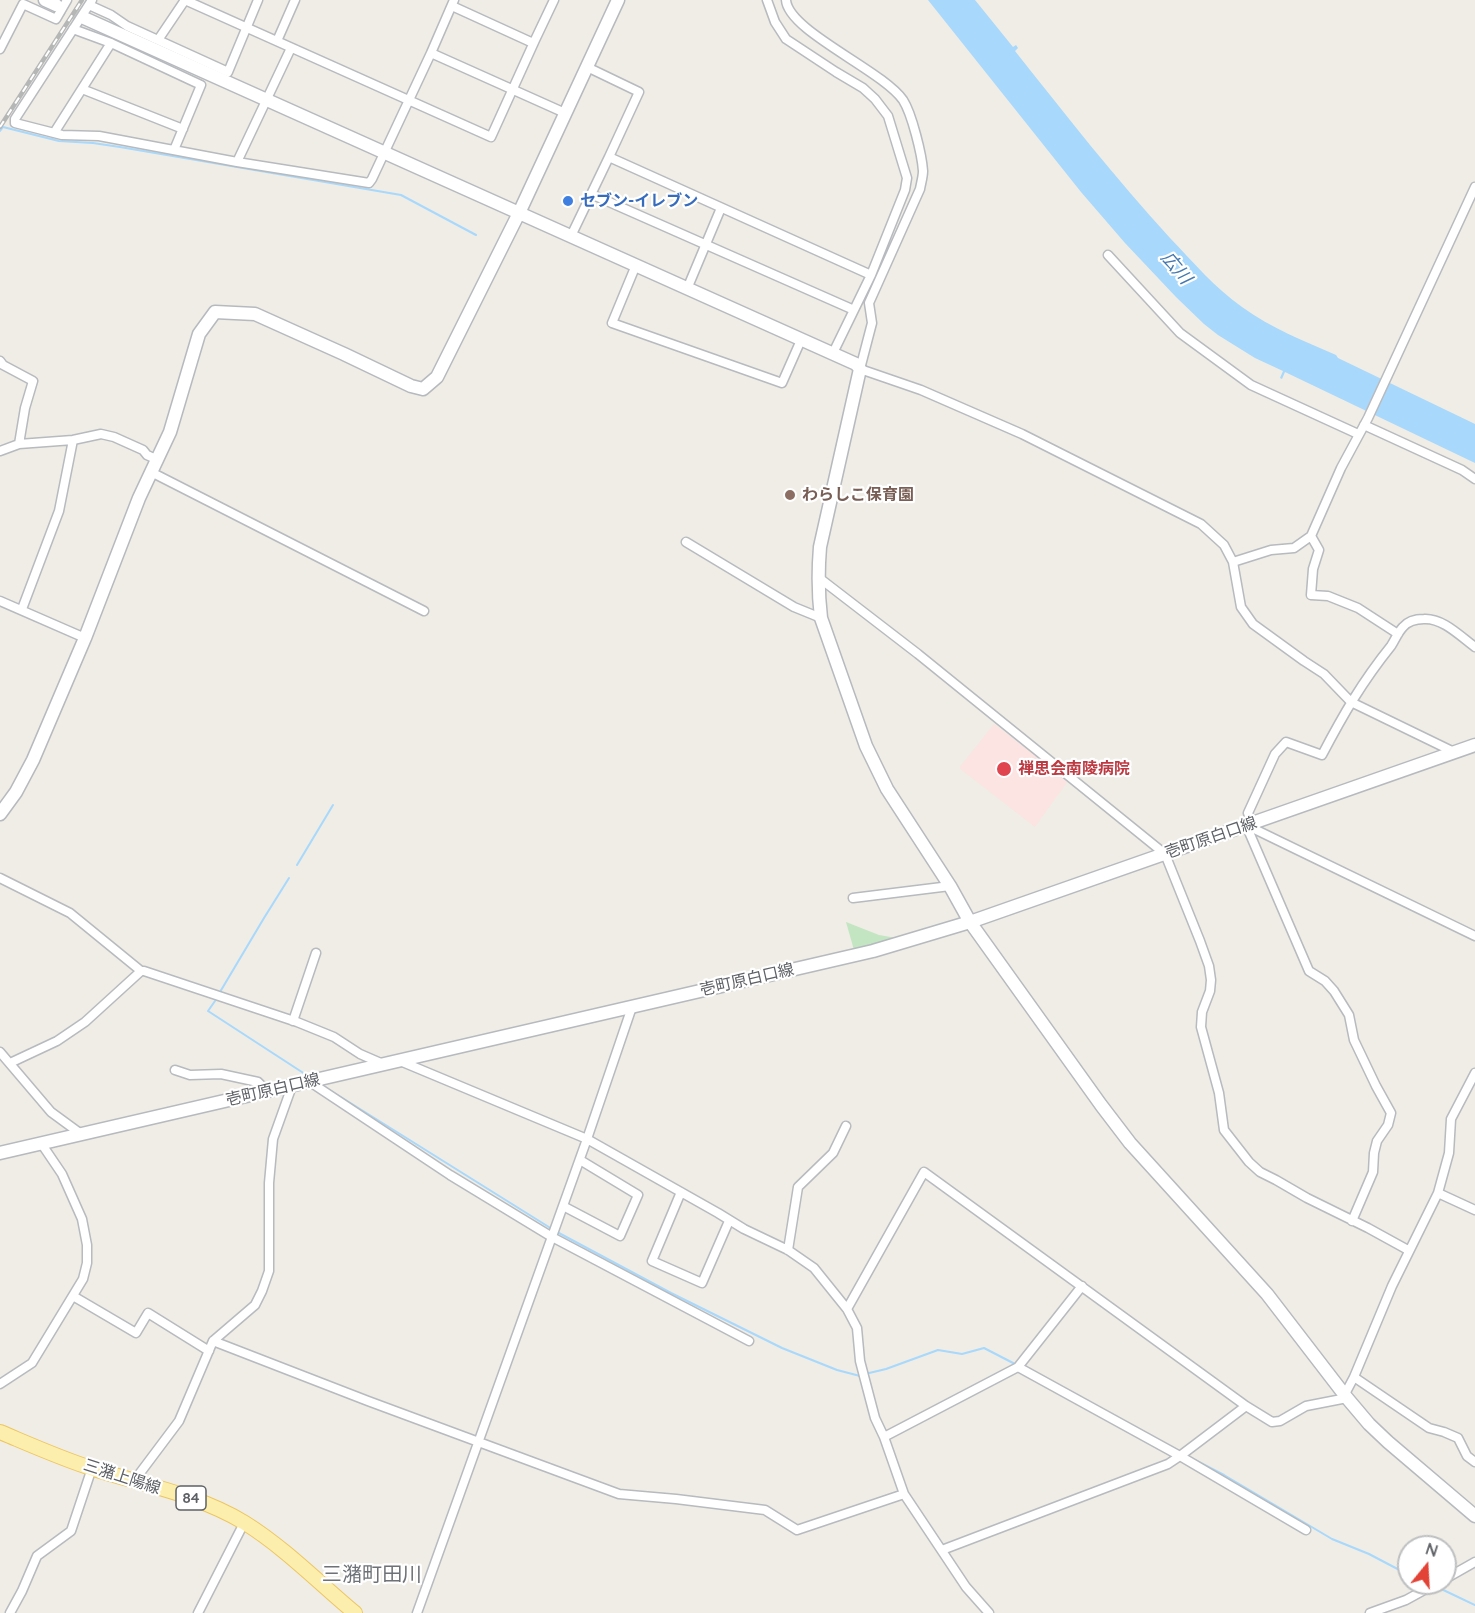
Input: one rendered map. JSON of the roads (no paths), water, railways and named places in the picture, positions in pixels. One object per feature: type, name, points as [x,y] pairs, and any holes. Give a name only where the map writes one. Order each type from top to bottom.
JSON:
[{"type":"main road","name":"三潴上陽線","points":[[0,1432],[92,1468],[188,1497],[244,1523],[271,1541],[355,1613]]},
{"type":"street","points":[[158,40],[185,0],[491,137],[554,0]]},
{"type":"street","points":[[258,0],[228,72],[158,40],[90,2],[15,119],[15,123],[62,135],[99,136],[237,162],[369,183],[453,3],[533,43]]},
{"type":"street","points":[[277,41],[295,0]]},
{"type":"street","points":[[0,814],[22,782],[33,760],[85,638],[123,537],[170,432],[199,334],[215,312],[255,314],[411,386],[423,389],[437,377],[519,213],[618,0]]},
{"type":"street","points":[[767,0],[775,22],[786,39],[863,88],[875,99],[888,116],[907,178],[898,209],[833,353]]},
{"type":"street","points":[[786,0],[786,5],[792,14],[805,27],[878,77],[904,102],[915,133],[923,171],[920,189],[869,303],[872,323],[820,547],[818,577],[821,618],[866,746],[887,789],[950,885],[970,922],[1130,1143],[1267,1294],[1369,1424],[1475,1516]]},
{"type":"street","points":[[0,49],[23,4],[56,19],[56,2]]},
{"type":"street","points":[[84,18],[833,353],[856,364],[860,369],[921,390],[1022,434],[1201,524],[1224,545],[1233,562],[1241,606],[1253,624],[1324,674],[1351,702],[1454,752]]},
{"type":"street","points":[[73,29],[111,43],[201,85],[174,150]]},
{"type":"street","points":[[54,133],[111,43]]},
{"type":"street","points":[[237,162],[291,48]]},
{"type":"street","points":[[431,53],[565,113]]},
{"type":"street","points":[[571,236],[639,92],[587,68]]},
{"type":"street","points":[[82,89],[183,129]]},
{"type":"street","points":[[609,157],[870,275]]},
{"type":"street","points":[[1233,562],[1270,550],[1294,548],[1311,536],[1475,187]]},
{"type":"street","points":[[591,194],[854,310]]},
{"type":"street","points":[[687,289],[721,208]]},
{"type":"street","points":[[1108,255],[1180,333],[1242,378],[1358,434]]},
{"type":"street","points":[[636,265],[612,323],[783,383],[801,340]]},
{"type":"street","points":[[0,362],[33,381],[25,408],[19,444]]},
{"type":"street","points":[[1366,421],[1462,470],[1475,479]]},
{"type":"street","points":[[0,451],[19,444],[73,440],[101,434],[114,437],[143,450],[147,455],[158,460]]},
{"type":"street","points":[[22,609],[59,511],[73,440]]},
{"type":"street","points":[[151,472],[424,611]]},
{"type":"street","points":[[1311,536],[1318,550],[1312,569],[1311,595],[1328,596],[1358,608],[1398,634]]},
{"type":"street","points":[[686,542],[794,607],[821,618]]},
{"type":"street","points":[[818,577],[918,654],[1165,854],[1209,966],[1210,991],[1202,1012],[1201,1027],[1219,1093],[1224,1130],[1260,1173],[1408,1250]]},
{"type":"street","points":[[0,601],[85,638]]},
{"type":"street","points":[[1352,1221],[1373,1173],[1377,1141],[1388,1125],[1391,1113],[1354,1040],[1348,1016],[1334,991],[1325,981],[1309,971],[1249,824],[1248,813],[1275,753],[1286,742],[1322,755],[1351,702],[1403,627],[1411,620],[1425,618],[1437,621],[1449,627],[1475,647]]},
{"type":"street","name":"壱町原白口線","points":[[0,1153],[873,951],[970,922],[1475,745]]},
{"type":"street","points":[[1249,824],[1475,936]]},
{"type":"street","points":[[0,878],[70,913],[141,971],[293,1021],[334,1037],[360,1054],[384,1064]]},
{"type":"street","points":[[853,898],[950,885]]},
{"type":"street","points":[[293,1021],[316,953]]},
{"type":"street","points":[[10,1063],[57,1041],[85,1022],[141,971]]},
{"type":"street","points":[[417,1613],[480,1442],[632,1007]]},
{"type":"street","points":[[0,1052],[51,1112],[81,1134]]},
{"type":"street","points":[[400,1061],[587,1139],[729,1221],[788,1250],[814,1268],[847,1309],[857,1328],[860,1361],[875,1418],[904,1494],[966,1587],[988,1613]]},
{"type":"street","points":[[175,1070],[190,1075],[221,1074],[258,1082],[267,1091]]},
{"type":"street","points":[[1346,1396],[1408,1250],[1438,1193],[1449,1153],[1451,1119],[1475,1072]]},
{"type":"street","points":[[310,1082],[450,1175],[552,1237],[749,1341]]},
{"type":"street","points":[[134,1481],[179,1421],[213,1341],[255,1305],[269,1271],[268,1183],[273,1139],[292,1086]]},
{"type":"street","points":[[788,1250],[798,1187],[833,1153],[846,1126]]},
{"type":"street","points":[[0,1384],[32,1363],[83,1279],[87,1263],[82,1219],[62,1174],[40,1143]]},
{"type":"street","points":[[563,1206],[620,1236],[638,1195],[580,1160]]},
{"type":"street","points":[[847,1309],[924,1172],[1246,1406],[1272,1422],[1280,1421],[1306,1406],[1346,1396]]},
{"type":"street","points":[[681,1192],[652,1261],[702,1283],[729,1221]]},
{"type":"street","points":[[1438,1193],[1475,1210]]},
{"type":"street","points":[[884,1437],[1018,1367],[1082,1286]]},
{"type":"street","points":[[73,1296],[136,1333],[148,1313],[209,1351]]},
{"type":"street","points":[[213,1341],[619,1494],[765,1510],[797,1530],[904,1494]]},
{"type":"street","points":[[1018,1367],[1180,1456],[1306,1530]]},
{"type":"street","points":[[1354,1377],[1429,1428],[1458,1438],[1467,1456],[1475,1462]]},
{"type":"street","points":[[942,1550],[1168,1464],[1246,1406]]},
{"type":"street","points":[[10,1613],[38,1557],[71,1532],[92,1468]]},
{"type":"street","points":[[198,1613],[244,1523]]},
{"type":"street","points":[[1457,1572],[1475,1562]]},
{"type":"street","points":[[1370,1613],[1415,1595]]},
{"type":"water","name":"広川","points":[[928,0],[975,0],[1013,47],[1016,45],[1018,48],[1015,51],[1130,192],[1204,274],[1232,300],[1276,328],[1475,424],[1475,463],[1285,372],[1282,379],[1280,378],[1283,371],[1255,358],[1204,324],[1125,243],[1081,192]]},
{"type":"waterway","points":[[0,131],[3,127],[59,141],[120,147],[401,195],[476,235]]},
{"type":"waterway","points":[[297,865],[333,805]]},
{"type":"waterway","points":[[220,992],[289,878]]},
{"type":"waterway","points":[[215,1001],[208,1011],[308,1076]]},
{"type":"waterway","points":[[320,1084],[552,1229]]},
{"type":"waterway","points":[[557,1232],[671,1293],[782,1348],[837,1370],[860,1376]]},
{"type":"waterway","points":[[865,1374],[886,1369],[938,1350],[962,1354],[984,1348],[1015,1364]]},
{"type":"waterway","points":[[1195,1460],[1332,1539],[1397,1569]]},
{"type":"waterway","points":[[1454,1595],[1475,1605]]},
{"type":"tunnel","points":[[56,5],[84,18]]},
{"type":"railway","points":[[0,127],[82,0]]},
{"type":"place","name":"セブン-イレブン","points":[[568,201]]},
{"type":"place","name":"わらしこ保育園","points":[[790,495]]},
{"type":"place","name":"禅思会南陵病院","points":[[1004,769]]},
{"type":"district","name":"三潴町田川","points":[[372,1575]]}]
